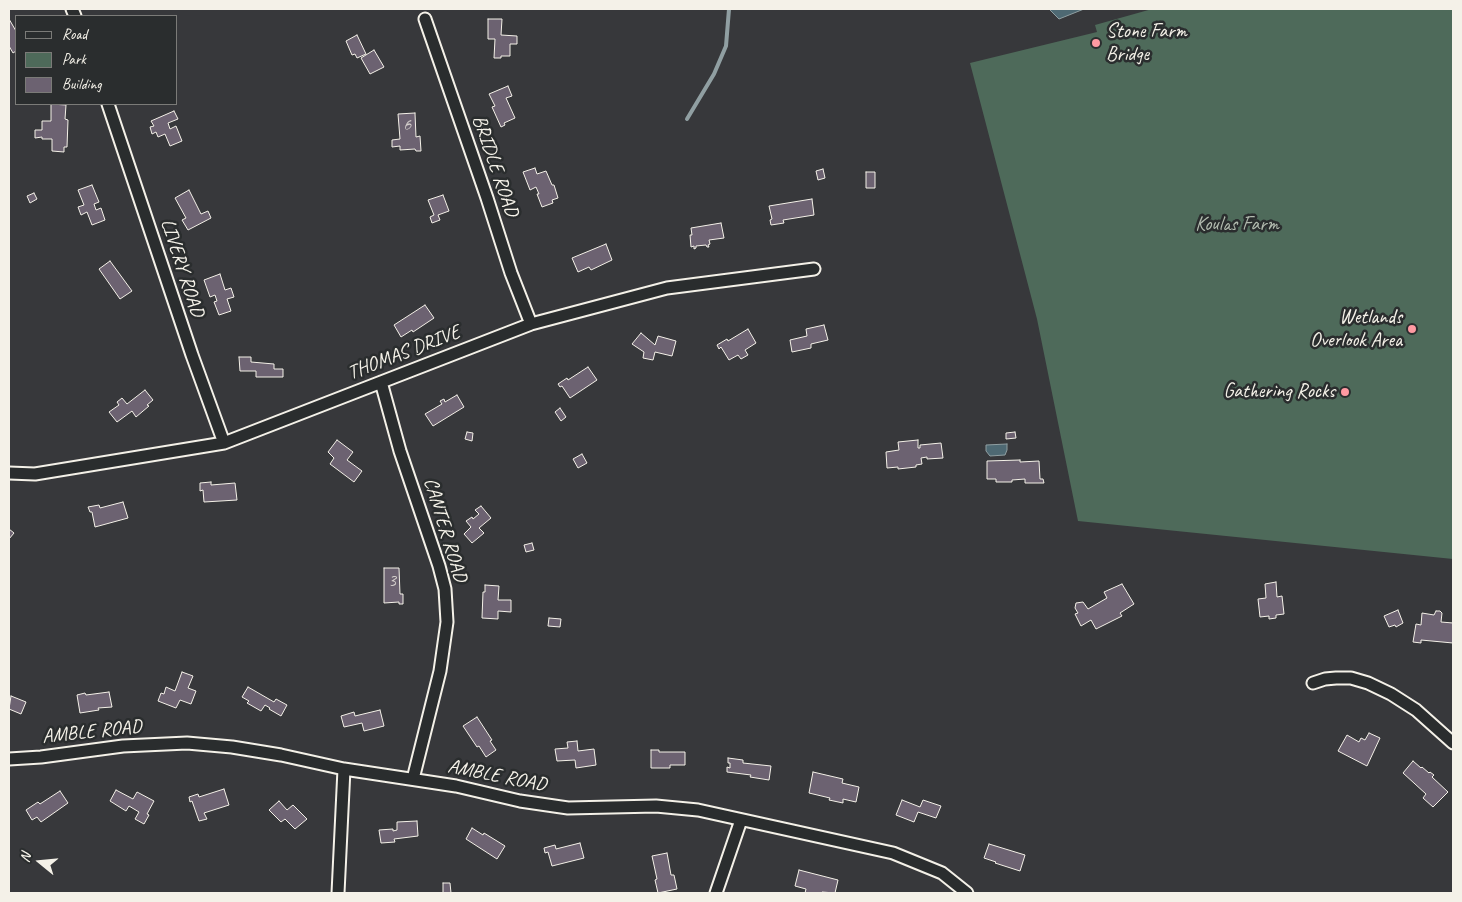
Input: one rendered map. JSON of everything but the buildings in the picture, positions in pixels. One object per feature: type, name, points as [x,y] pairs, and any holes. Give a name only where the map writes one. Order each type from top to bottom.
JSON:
[{"type":"street","name":"BRIDLE ROAD","points":[[425,19],[511,273],[531,324]]},
{"type":"street","name":"LIVERY ROAD","points":[[108,105],[189,346],[224,443]]},
{"type":"street","name":"THOMAS DRIVE","points":[[9,472],[35,474],[224,443],[531,324],[667,288],[814,269]]},
{"type":"street","name":"CANTER ROAD","points":[[381,382],[400,451],[445,588],[447,622],[440,671],[413,779]]},
{"type":"street","points":[[1313,683],[1336,678],[1352,678],[1368,683],[1404,702],[1428,720],[1453,743]]},
{"type":"street","name":"AMBLE ROAD","points":[[9,759],[41,757],[123,746],[187,743],[232,747],[281,755],[344,769],[456,786],[520,801],[568,808],[656,806],[698,810],[894,853],[942,873],[967,893]]},
{"type":"street","points":[[338,893],[344,769]]},
{"type":"street","points":[[716,893],[741,820]]},
{"type":"green space","name":"Koulas Farm","points":[[1152,9],[1453,9],[1453,559],[1078,521],[1037,319],[970,63],[1097,32],[1095,25]]},
{"type":"water","points":[[1049,9],[1084,9],[1059,19]]},
{"type":"water","points":[[1007,444],[1005,455],[990,456],[986,451],[986,445]]},
{"type":"waterway","points":[[687,119],[714,74],[726,46],[729,9]]},
{"type":"place","name":"Stone Farm Bridge","points":[[1096,43]]},
{"type":"place","name":"Wetlands Overlook Area","points":[[1412,329]]},
{"type":"place","name":"Gathering Rocks","points":[[1345,392]]}]
